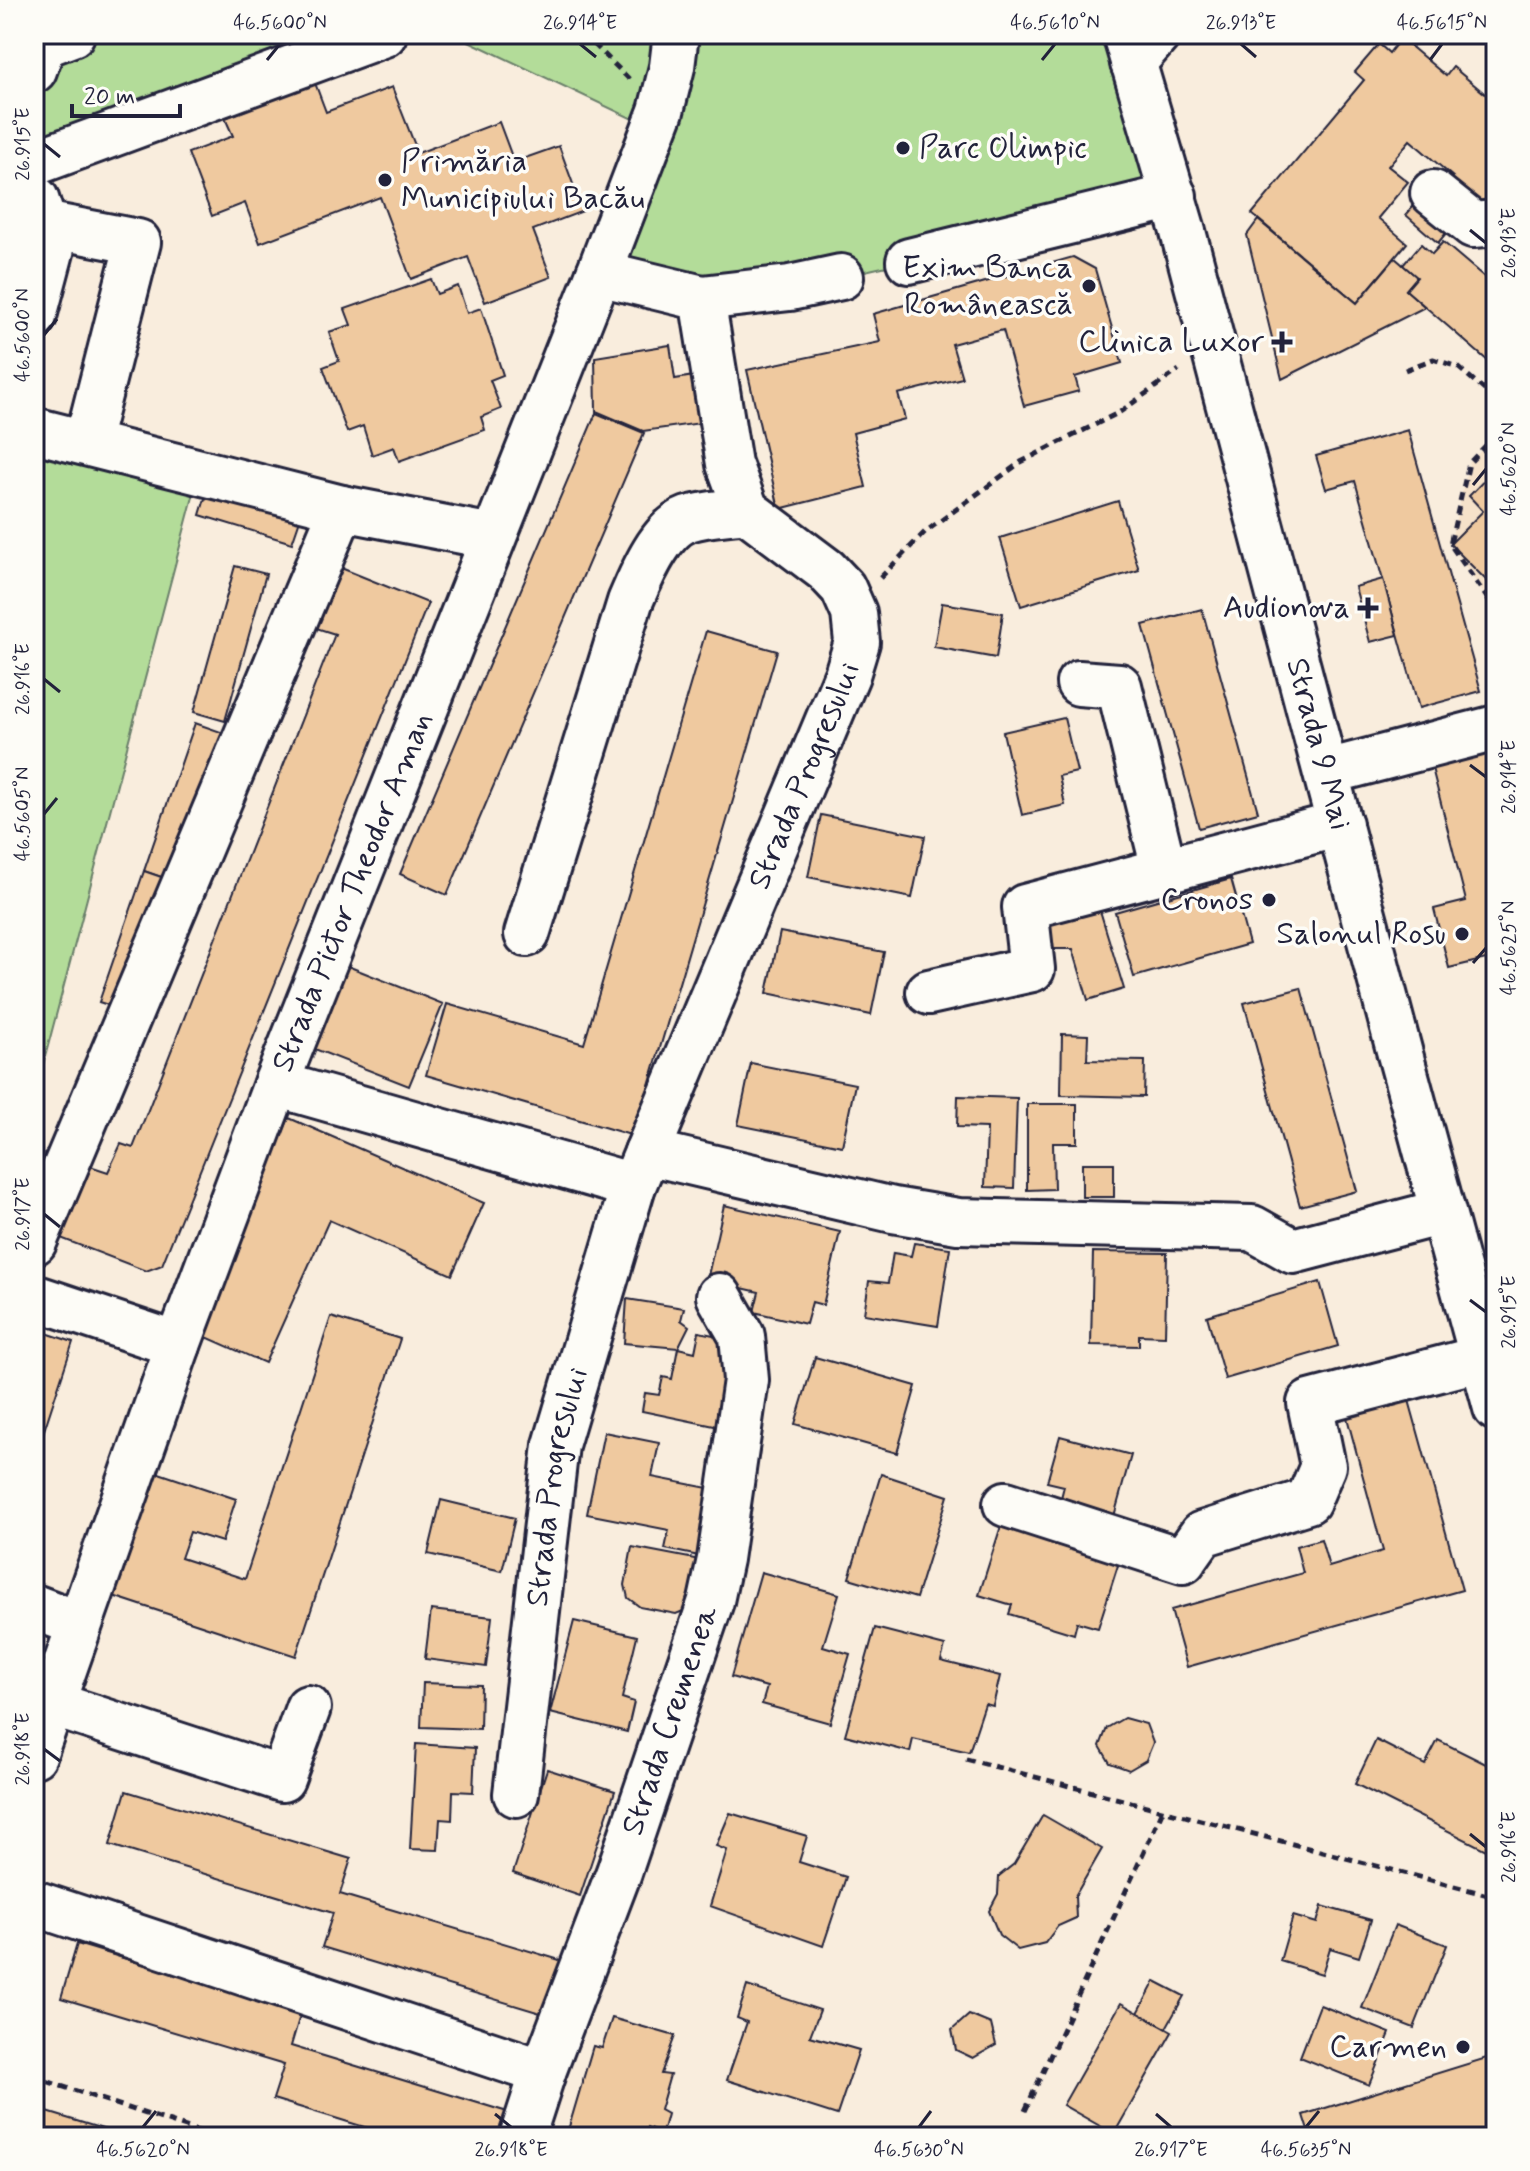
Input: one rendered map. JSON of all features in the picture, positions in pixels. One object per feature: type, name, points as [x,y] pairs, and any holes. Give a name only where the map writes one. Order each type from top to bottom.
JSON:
[{"type":"street","points":[[34,70],[43,45],[72,34]]},
{"type":"street","points":[[34,163],[384,34]]},
{"type":"street","name":"Strada Pictor Theodor Aman","points":[[34,1755],[178,1345],[276,1084],[661,111],[676,34]]},
{"type":"street","name":"Strada 9 Mai","points":[[1139,44],[1174,196],[1442,1212],[1486,1350],[1496,1408]]},
{"type":"street","points":[[1433,193],[1473,225],[1496,223]]},
{"type":"street","points":[[909,261],[1174,196]]},
{"type":"street","points":[[34,316],[52,248],[39,209]]},
{"type":"street","points":[[39,209],[138,242],[87,442]]},
{"type":"street","points":[[599,273],[702,298],[790,288],[841,277]]},
{"type":"street","points":[[527,934],[630,602],[644,568],[669,532],[687,520],[746,510],[729,464],[702,298]]},
{"type":"street","points":[[34,430],[342,508],[493,537]]},
{"type":"street","points":[[34,1242],[342,508]]},
{"type":"street","name":"Strada Progresului","points":[[516,1794],[556,1445],[640,1169],[847,675],[857,642],[852,607],[843,588],[826,570],[746,510]]},
{"type":"street","points":[[1079,683],[1119,686],[1164,869]]},
{"type":"street","points":[[1327,772],[1496,728]]},
{"type":"street","points":[[929,992],[1032,969],[1025,907],[1340,824]]},
{"type":"street","points":[[276,1084],[640,1169],[958,1221],[1252,1228],[1293,1251],[1442,1212]]},
{"type":"street","name":"Strada Cremenea","points":[[522,2137],[543,2072],[619,1872],[714,1587],[746,1380],[742,1336],[719,1296]]},
{"type":"street","points":[[34,1297],[178,1345]]},
{"type":"street","points":[[1006,1504],[1183,1561],[1202,1534],[1308,1501],[1323,1466],[1310,1403],[1486,1350]]},
{"type":"street","points":[[34,1607],[79,1624]]},
{"type":"street","points":[[52,1704],[282,1779],[308,1708]]},
{"type":"street","points":[[34,1903],[543,2072]]},
{"type":"path","points":[[584,34],[661,111]]},
{"type":"path","points":[[852,607],[925,532],[1021,462],[1120,412],[1213,345]]},
{"type":"path","points":[[1405,370],[1433,359],[1458,367],[1496,400]]},
{"type":"path","points":[[1496,435],[1469,463],[1450,544],[1496,611]]},
{"type":"path","points":[[966,1759],[1496,1897]]},
{"type":"path","points":[[1025,2111],[1163,1810]]},
{"type":"path","points":[[34,2077],[216,2137]]},
{"type":"shaded area","points":[[1496,435],[1496,611],[1450,544],[1469,463]]},
{"type":"green space","points":[[34,34],[382,34],[34,157]]},
{"type":"green space","name":"Parc Olimpic","points":[[454,34],[1125,34],[1174,196],[790,288],[599,273],[654,129]]},
{"type":"green space","points":[[34,453],[194,493],[35,1095],[34,1095]]},
{"type":"building","points":[[1401,38],[1446,76],[1453,67],[1496,103],[1496,191],[1478,212],[1446,185],[1453,177],[1410,140],[1388,166],[1408,182],[1378,218],[1407,243],[1357,303],[1252,214],[1364,80],[1355,72],[1379,44],[1389,53]]},
{"type":"building","name":"Primăria Municipiului Bacău","points":[[315,83],[326,112],[392,87],[418,153],[499,122],[514,162],[559,146],[583,211],[533,230],[551,277],[485,302],[468,257],[411,279],[380,197],[260,243],[245,203],[212,216],[188,153],[233,136],[225,118]]},
{"type":"building","points":[[1424,194],[1456,221],[1438,243],[1406,215]]},
{"type":"building","points":[[1258,220],[1357,303],[1395,258],[1417,277],[1406,290],[1425,307],[1282,379],[1247,235]]},
{"type":"building","points":[[1443,242],[1496,287],[1496,368],[1406,290],[1417,277],[1403,265],[1421,244],[1432,254]]},
{"type":"building","points":[[1073,257],[1095,269],[1122,363],[1075,377],[1079,391],[1024,406],[1003,330],[952,344],[962,378],[898,394],[905,419],[853,433],[866,487],[779,509],[747,370],[880,342],[873,314]]},
{"type":"building","points":[[431,279],[437,294],[458,286],[467,313],[481,308],[503,375],[490,380],[501,409],[481,417],[485,430],[399,461],[394,447],[372,455],[363,426],[347,432],[323,367],[339,361],[329,332],[351,325],[345,309]]},
{"type":"building","points":[[670,345],[675,379],[694,376],[701,423],[643,431],[596,411],[595,357]]},
{"type":"building","points":[[596,413],[644,433],[447,895],[400,874]]},
{"type":"building","points":[[1408,430],[1481,691],[1419,708],[1355,481],[1326,489],[1316,456]]},
{"type":"building","points":[[1496,468],[1496,590],[1450,544],[1483,511],[1469,496]]},
{"type":"building","points":[[210,482],[303,511],[292,543],[200,515]]},
{"type":"building","points":[[1118,501],[1139,570],[1021,606],[1000,538]]},
{"type":"building","points":[[235,566],[266,574],[225,721],[194,712]]},
{"type":"building","points":[[341,568],[428,603],[162,1265],[146,1271],[58,1237],[87,1165],[108,1172],[121,1144],[133,1148],[335,634],[316,628]]},
{"type":"building","points":[[1383,579],[1398,635],[1370,642],[1355,587]]},
{"type":"building","points":[[942,603],[1003,613],[996,658],[934,647]]},
{"type":"building","points":[[1202,609],[1258,812],[1199,828],[1143,625]]},
{"type":"building","points":[[706,631],[777,651],[634,1136],[426,1075],[447,1004],[584,1044]]},
{"type":"building","points":[[1064,718],[1077,772],[1059,776],[1065,805],[1022,815],[1003,732]]},
{"type":"building","points":[[195,723],[224,733],[173,881],[144,871]]},
{"type":"building","points":[[1496,751],[1496,996],[1486,959],[1449,968],[1434,909],[1466,901],[1432,768]]},
{"type":"building","points":[[821,815],[925,836],[912,898],[808,877]]},
{"type":"building","points":[[144,871],[173,881],[129,1012],[99,1002]]},
{"type":"building","points":[[1231,879],[1249,944],[1134,977],[1115,912]]},
{"type":"building","points":[[1098,904],[1124,989],[1088,1000],[1073,949],[1046,949],[1038,923]]},
{"type":"building","points":[[780,932],[884,952],[871,1015],[767,993]]},
{"type":"building","points":[[345,965],[443,1004],[409,1086],[312,1048]]},
{"type":"building","points":[[1301,988],[1357,1191],[1300,1206],[1244,1003]]},
{"type":"building","points":[[1062,1034],[1088,1035],[1087,1060],[1145,1061],[1144,1097],[1061,1095]]},
{"type":"building","points":[[751,1063],[855,1084],[842,1146],[738,1125]]},
{"type":"building","points":[[958,1096],[1017,1098],[1014,1188],[985,1187],[987,1128],[957,1127]]},
{"type":"building","points":[[1027,1104],[1077,1104],[1077,1143],[1053,1143],[1054,1189],[1027,1190]]},
{"type":"building","points":[[289,1118],[484,1203],[452,1275],[329,1220],[265,1363],[195,1332]]},
{"type":"building","points":[[1082,1163],[1114,1163],[1114,1197],[1082,1197]]},
{"type":"building","points":[[724,1205],[840,1232],[823,1305],[812,1302],[806,1324],[754,1312],[759,1292],[707,1280]]},
{"type":"building","points":[[914,1243],[950,1248],[938,1326],[864,1314],[869,1281],[888,1283],[893,1253],[911,1256]]},
{"type":"building","points":[[1093,1252],[1167,1253],[1165,1336],[1139,1335],[1139,1346],[1091,1345]]},
{"type":"building","points":[[1320,1282],[1338,1346],[1225,1379],[1207,1316]]},
{"type":"building","points":[[627,1299],[684,1308],[681,1320],[689,1326],[678,1348],[624,1343]]},
{"type":"building","points":[[331,1317],[400,1339],[296,1656],[113,1596],[153,1471],[236,1499],[222,1542],[190,1532],[181,1558],[245,1579]]},
{"type":"building","points":[[34,1329],[73,1342],[34,1461]]},
{"type":"building","points":[[699,1332],[728,1338],[724,1428],[642,1411],[645,1393],[659,1395],[663,1377],[672,1379],[678,1348],[695,1352]]},
{"type":"building","points":[[815,1357],[916,1386],[897,1453],[795,1424]]},
{"type":"building","points":[[1407,1393],[1462,1590],[1187,1667],[1171,1610],[1303,1573],[1296,1546],[1321,1539],[1329,1567],[1383,1551],[1345,1410]]},
{"type":"building","points":[[604,1432],[659,1443],[652,1477],[718,1490],[704,1557],[665,1549],[669,1530],[587,1514]]},
{"type":"building","points":[[1060,1436],[1131,1455],[1113,1520],[1059,1506],[1064,1486],[1047,1482]]},
{"type":"building","points":[[881,1474],[948,1496],[916,1598],[849,1578]]},
{"type":"building","points":[[441,1500],[515,1518],[502,1571],[428,1554]]},
{"type":"building","points":[[1001,1526],[1119,1562],[1098,1628],[1077,1622],[1074,1634],[1009,1614],[1012,1605],[979,1595]]},
{"type":"building","points":[[632,1547],[700,1560],[688,1609],[676,1614],[640,1607],[628,1598],[625,1585]]},
{"type":"building","points":[[761,1572],[839,1594],[823,1646],[850,1654],[830,1723],[762,1704],[767,1687],[731,1677]]},
{"type":"building","points":[[431,1610],[492,1617],[486,1667],[425,1659]]},
{"type":"building","points":[[574,1621],[637,1636],[622,1698],[634,1702],[627,1732],[550,1713]]},
{"type":"building","points":[[875,1628],[945,1646],[941,1661],[1000,1676],[993,1706],[985,1704],[969,1752],[913,1739],[910,1752],[845,1735]]},
{"type":"building","points":[[423,1683],[481,1685],[480,1729],[421,1727]]},
{"type":"building","points":[[1124,1718],[1146,1724],[1153,1743],[1146,1760],[1129,1770],[1110,1763],[1100,1746],[1107,1728]]},
{"type":"building","points":[[1376,1740],[1425,1765],[1438,1740],[1496,1769],[1489,1781],[1496,1785],[1496,1829],[1486,1850],[1355,1784]]},
{"type":"building","points":[[416,1744],[475,1748],[473,1792],[453,1791],[452,1820],[440,1819],[438,1850],[410,1849]]},
{"type":"building","points":[[547,1769],[615,1791],[580,1896],[513,1873]]},
{"type":"building","points":[[126,1791],[351,1859],[340,1894],[563,1961],[547,2015],[322,1947],[333,1913],[110,1845]]},
{"type":"building","points":[[730,1813],[807,1836],[799,1862],[846,1877],[823,1946],[710,1906],[727,1850],[716,1846]]},
{"type":"building","points":[[1043,1815],[1102,1849],[1075,1896],[1076,1918],[1058,1926],[1045,1943],[1018,1950],[999,1935],[989,1911],[998,1894],[999,1876],[1014,1864]]},
{"type":"building","points":[[1322,1906],[1371,1920],[1359,1957],[1330,1948],[1322,1974],[1280,1961],[1293,1916],[1317,1923]]},
{"type":"building","points":[[1395,1925],[1447,1945],[1414,2028],[1362,2008]]},
{"type":"building","points":[[77,1944],[301,2012],[291,2046],[514,2114],[507,2137],[397,2137],[273,2099],[284,2065],[61,1998]]},
{"type":"building","points":[[1155,1981],[1184,1996],[1166,2028],[1138,2013]]},
{"type":"building","points":[[747,1986],[820,2010],[810,2036],[859,2050],[837,2115],[727,2080],[747,2022],[737,2018]]},
{"type":"building","points":[[1121,2003],[1172,2032],[1114,2134],[1063,2105]]},
{"type":"building","points":[[1320,2005],[1390,2033],[1369,2085],[1300,2057]]},
{"type":"building","points":[[969,2015],[991,2024],[996,2045],[973,2058],[956,2050],[952,2030]]},
{"type":"building","points":[[612,2018],[675,2036],[661,2074],[670,2075],[660,2110],[667,2114],[662,2133],[647,2127],[644,2137],[566,2137],[593,2046],[602,2048]]},
{"type":"building","points":[[1496,2055],[1496,2130],[1474,2137],[1310,2137],[1303,2115]]},
{"type":"building","points":[[34,2108],[129,2137],[34,2137]]},
{"type":"place","name":"Parc Olimpic","points":[[903,148]]},
{"type":"place","name":"Primăria Municipiului Bacău","points":[[385,180]]},
{"type":"place","name":"Exim Banca Românească","points":[[1089,286]]},
{"type":"place","name":"Clinica Luxor","points":[[1282,342]]},
{"type":"place","name":"Audionova","points":[[1368,608]]},
{"type":"place","name":"Cronos","points":[[1269,900]]},
{"type":"place","name":"Salonul Rosu","points":[[1462,934]]},
{"type":"place","name":"Carmen","points":[[1463,2047]]}]
